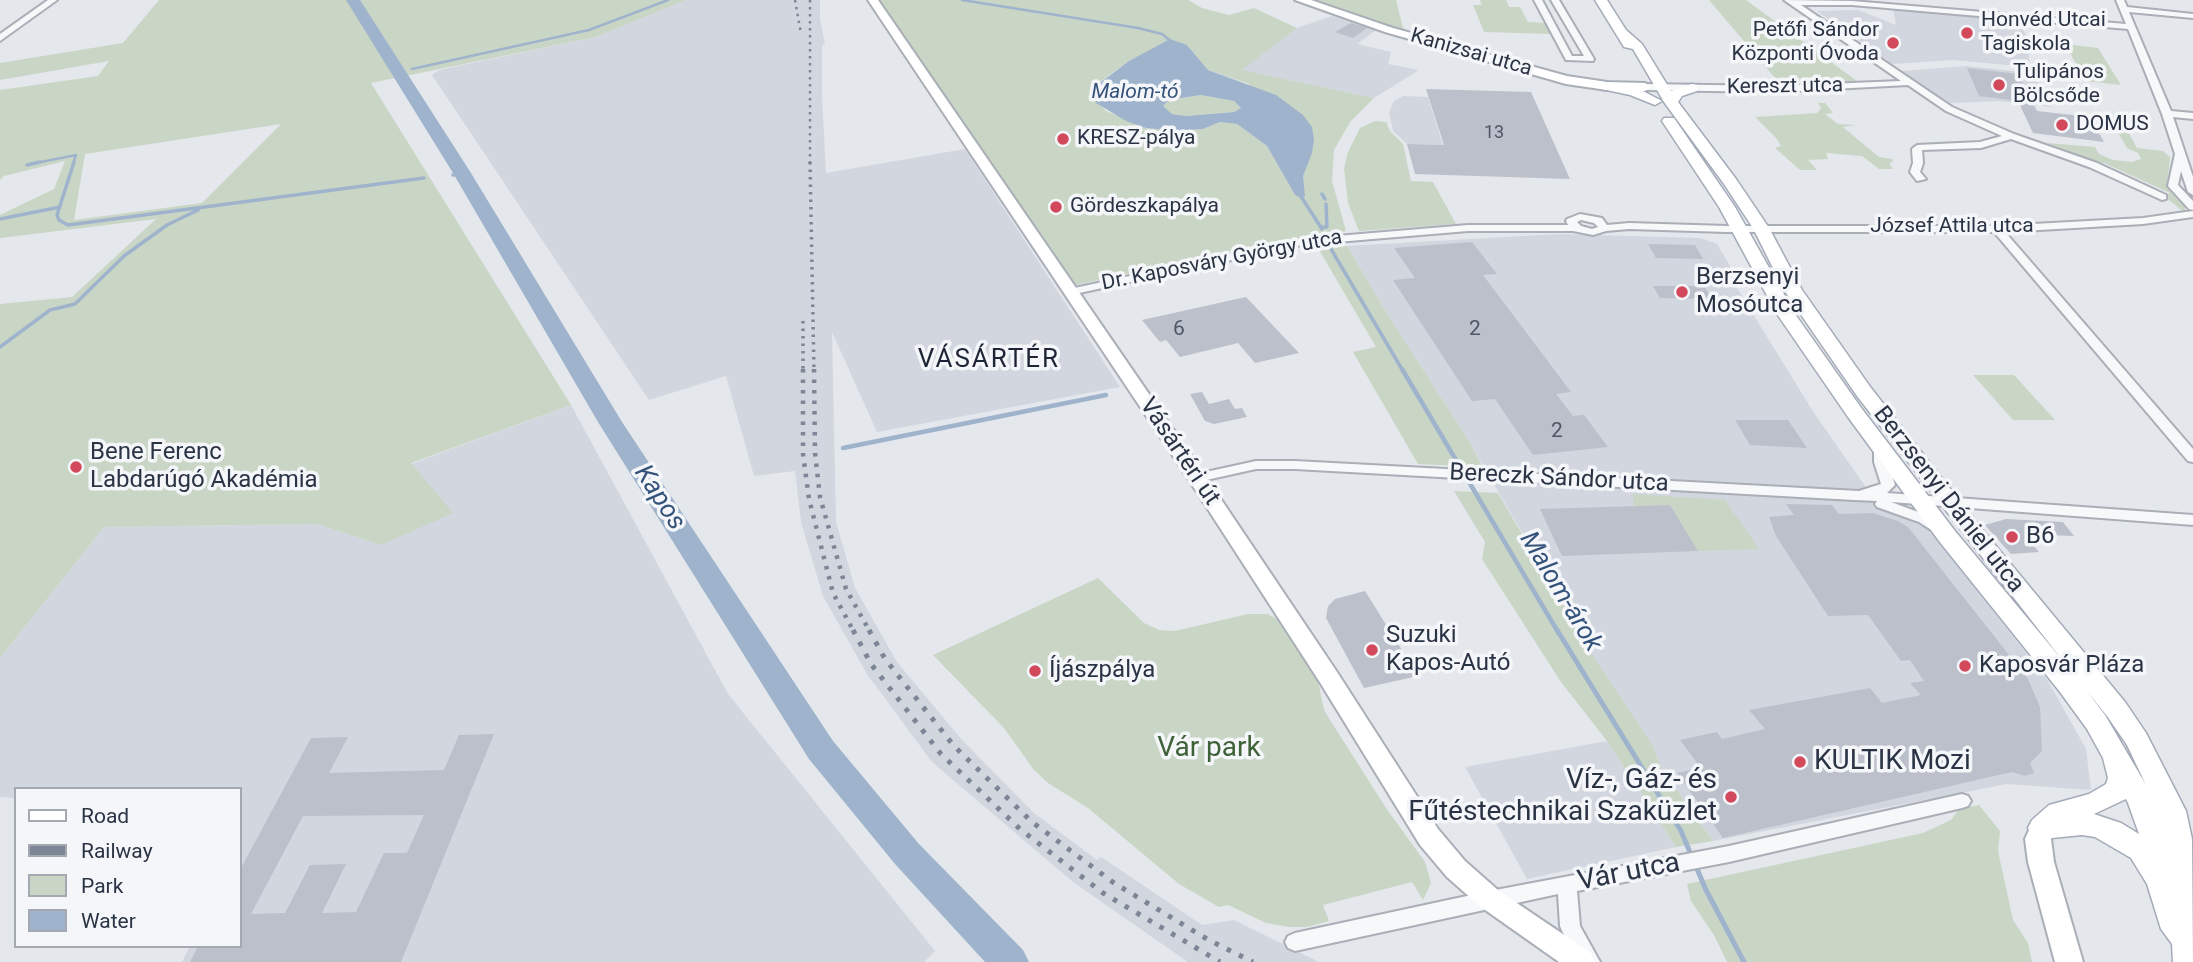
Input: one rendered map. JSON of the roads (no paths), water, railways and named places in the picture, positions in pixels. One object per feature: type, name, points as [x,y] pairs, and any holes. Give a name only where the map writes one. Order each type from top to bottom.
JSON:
[{"type":"main road","points":[[1601,0],[1623,33],[1638,47],[1658,95],[1607,86]]},
{"type":"main road","name":"Berzsenyi Dániel utca","points":[[1623,33],[1636,72],[1645,88],[1671,102],[1748,208],[1793,290],[1828,342],[1950,502],[1960,535],[2114,750],[2141,801],[2188,944]]},
{"type":"main road","points":[[1671,102],[1677,93],[1692,88]]},
{"type":"main road","name":"Berzsenyi Dániel utca","points":[[1658,95],[1739,228],[1793,325],[1881,450],[1921,500],[1960,535],[2116,709],[2137,740],[2172,811],[2178,839],[2188,944]]},
{"type":"main road","points":[[2042,828],[2059,813],[2096,803],[2118,790],[2120,778],[2114,750]]},
{"type":"main road","points":[[2172,811],[2193,834]]},
{"type":"main road","points":[[2042,828],[2082,824],[2095,826],[2111,831],[2141,850],[2161,884],[2171,920],[2188,944]]},
{"type":"street","points":[[0,38],[52,0]]},
{"type":"street","name":"Vásártéri út","points":[[873,0],[1197,478],[1329,678],[1429,837],[1456,869],[1490,899],[1581,962]]},
{"type":"street","name":"Kanizsai utca","points":[[1300,0],[1389,30],[1566,80],[1645,88]]},
{"type":"street","points":[[1538,0],[1569,58],[1590,59],[1555,0]]},
{"type":"street","points":[[2120,0],[2167,114],[2190,187]]},
{"type":"street","points":[[1790,2],[2132,27]]},
{"type":"street","points":[[1790,2],[1907,83],[1949,108],[2011,136],[2093,165],[2162,197]]},
{"type":"street","points":[[2124,9],[2193,16]]},
{"type":"street","points":[[1558,38],[1578,39]]},
{"type":"street","points":[[1607,86],[1630,82],[1636,72]]},
{"type":"street","name":"Kereszt utca","points":[[1658,95],[1692,88],[1790,89],[1907,83]]},
{"type":"street","points":[[2167,114],[2193,116]]},
{"type":"street","points":[[1921,179],[1915,172],[1918,163],[1917,149],[1920,147],[1981,145],[2011,136]]},
{"type":"street","points":[[2179,156],[2172,179],[2177,193],[2193,207]]},
{"type":"street","points":[[1694,228],[1723,221],[1727,208]]},
{"type":"street","points":[[1748,208],[1769,221],[1801,228]]},
{"type":"street","name":"József Attila utca","points":[[1739,228],[1997,229],[2143,220],[2193,214]]},
{"type":"street","name":"Dr. Kaposváry György utca","points":[[1070,292],[1301,242],[1368,234],[1573,225],[1580,217],[1603,225],[1694,228]]},
{"type":"street","name":"József Attila utca","points":[[2143,220],[2193,221]]},
{"type":"street","points":[[1694,228],[1739,228]]},
{"type":"street","points":[[1694,228],[1731,237],[1751,251]]},
{"type":"street","points":[[1773,251],[1788,233],[1801,228]]},
{"type":"street","points":[[1997,229],[2193,458]]},
{"type":"street","points":[[1854,495],[1880,491],[1888,485],[1881,462],[1881,450]]},
{"type":"street","name":"Bereczk Sándor utca","points":[[1197,478],[1256,466],[1455,474],[1854,495],[2193,520]]},
{"type":"street","points":[[1854,495],[1924,519],[1960,535],[1982,510],[1995,506]]},
{"type":"street","name":"Vár utca","points":[[1295,942],[1490,899],[1694,861],[1962,801]]},
{"type":"street","points":[[2042,828],[2038,839],[2040,862],[2069,962]]},
{"type":"street","points":[[1567,886],[1570,926],[1579,947],[1590,962]]},
{"type":"water","name":"Malom-tó","points":[[1170,39],[1187,45],[1208,70],[1276,95],[1303,115],[1312,127],[1314,139],[1303,176],[1305,196],[1301,198],[1295,195],[1267,146],[1237,124],[1220,122],[1203,129],[1178,131],[1146,128],[1126,121],[1096,103],[1092,91],[1129,61]],"holes":[[[1201,95],[1234,101],[1241,108],[1234,112],[1186,116],[1172,114],[1163,106],[1169,100]]]},
{"type":"waterway","name":"Kapos","points":[[353,0],[462,173],[610,422],[821,750],[907,854],[1010,962]]},
{"type":"waterway","points":[[412,69],[589,30],[668,0]]},
{"type":"waterway","name":"Malom-árok","points":[[962,0],[1138,28],[1162,34],[1172,42]]},
{"type":"waterway","name":"Kapos","points":[[399,73],[404,72]]},
{"type":"waterway","points":[[34,164],[76,155],[73,164]]},
{"type":"waterway","points":[[34,164],[40,162]]},
{"type":"waterway","points":[[60,207],[74,162]]},
{"type":"waterway","points":[[27,165],[34,164]]},
{"type":"waterway","points":[[453,175],[462,173]]},
{"type":"waterway","points":[[60,207],[57,215],[59,220],[68,225],[424,178]]},
{"type":"waterway","points":[[1322,194],[1325,199]]},
{"type":"waterway","name":"Malom-árok","points":[[1300,195],[1322,229]]},
{"type":"waterway","points":[[1321,227],[1327,227],[1326,204]]},
{"type":"waterway","points":[[0,219],[60,207]]},
{"type":"waterway","points":[[0,347],[50,310],[75,304],[124,256],[167,225],[198,210]]},
{"type":"waterway","name":"Malom-árok","points":[[1331,249],[1403,371]]},
{"type":"waterway","name":"Malom-árok","points":[[1402,369],[1558,632]]},
{"type":"waterway","points":[[843,448],[1106,395]]},
{"type":"waterway","name":"Malom-árok","points":[[1557,630],[1681,831],[1706,890],[1744,962]]},
{"type":"railway","points":[[795,0],[801,34]]},
{"type":"railway","points":[[810,0],[810,162]]},
{"type":"railway","points":[[810,162],[814,371]]},
{"type":"railway","points":[[803,321],[803,454],[809,499],[833,593],[854,632]]},
{"type":"railway","points":[[814,369],[815,453],[820,497],[846,589],[870,632]]},
{"type":"railway","points":[[853,630],[871,664],[941,754],[1020,829],[1103,893],[1220,962]]},
{"type":"railway","points":[[869,630],[885,659],[954,746],[1032,822],[1114,883],[1207,939],[1253,962]]},
{"type":"place","name":"Honvéd Utcai Tagiskola","points":[[1967,33]]},
{"type":"place","name":"Petőfi Sándor Központi Óvoda","points":[[1893,43]]},
{"type":"place","name":"Tulipános Bölcsőde","points":[[1999,85]]},
{"type":"place","name":"DOMUS","points":[[2062,125]]},
{"type":"place","name":"KRESZ-pálya","points":[[1063,139]]},
{"type":"place","name":"Gördeszkapálya","points":[[1056,207]]},
{"type":"place","name":"Berzsenyi Mosóutca","points":[[1682,292]]},
{"type":"place","name":"Bene Ferenc Labdarúgó Akadémia","points":[[76,467]]},
{"type":"place","name":"B6","points":[[2012,537]]},
{"type":"place","name":"Suzuki Kapos-Autó","points":[[1372,650]]},
{"type":"place","name":"Kaposvár Pláza","points":[[1965,666]]},
{"type":"place","name":"Íjászpálya","points":[[1035,671]]},
{"type":"place","name":"KULTIK Mozi","points":[[1800,762]]},
{"type":"place","name":"Víz-, Gáz- és Fűtéstechnikai Szaküzlet","points":[[1731,797]]},
{"type":"district","name":"VÁSÁRTÉR","points":[[989,360]]},
{"type":"park label","name":"Vár park","points":[[1209,749]]}]
